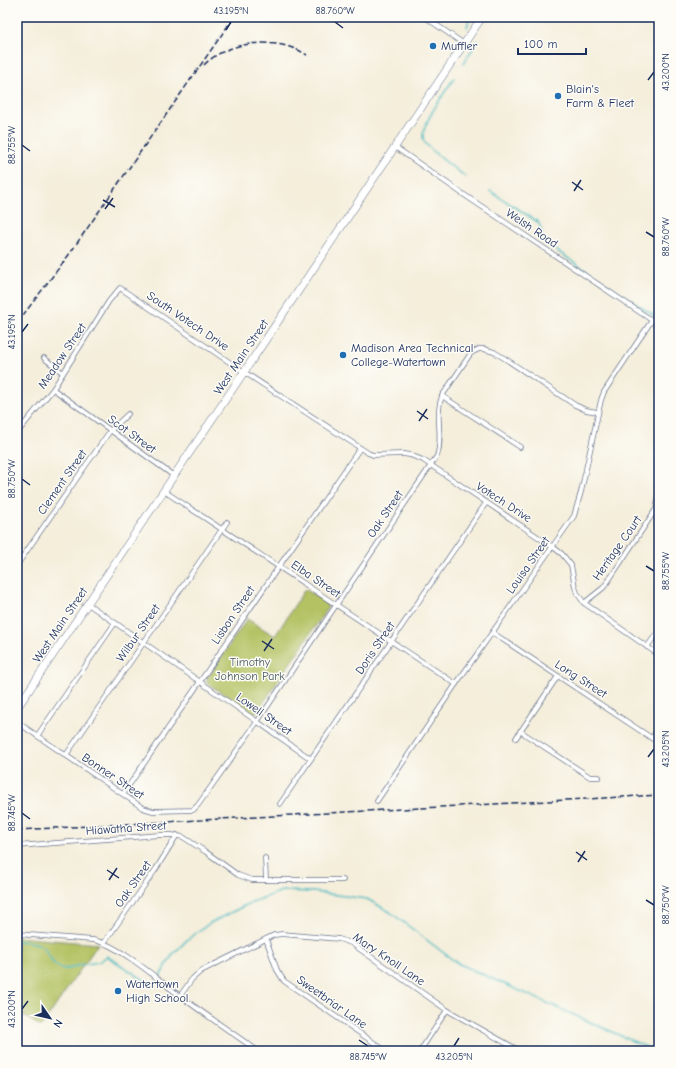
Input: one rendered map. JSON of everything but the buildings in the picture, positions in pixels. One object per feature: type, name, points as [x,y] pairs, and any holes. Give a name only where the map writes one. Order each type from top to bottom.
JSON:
[{"type":"main road","name":"West Main Street","points":[[17,708],[482,17]]},
{"type":"street","points":[[426,17],[464,44]]},
{"type":"street","name":"Welsh Road","points":[[395,147],[659,325]]},
{"type":"street","name":"South Votech Drive","points":[[120,288],[304,411]]},
{"type":"street","name":"Meadow Street","points":[[17,433],[53,389],[112,297],[120,288]]},
{"type":"street","name":"Louisa Street","points":[[377,801],[456,684],[569,524],[578,506],[597,412],[604,392],[652,320]]},
{"type":"street","name":"Oak Street","points":[[204,797],[257,722],[335,604],[437,456],[439,450],[438,409],[442,396],[471,353],[479,349],[494,352],[575,405],[586,410],[597,412]]},
{"type":"street","points":[[44,358],[63,374]]},
{"type":"street","name":"Scot Street","points":[[53,389],[174,476]]},
{"type":"street","points":[[442,396],[520,448]]},
{"type":"street","name":"Votech Drive","points":[[304,411],[373,455],[410,455],[423,460],[553,547],[562,554],[571,565],[577,593],[584,603],[659,654]]},
{"type":"street","name":"Clement Street","points":[[17,565],[110,431],[128,414]]},
{"type":"street","points":[[17,424],[21,428]]},
{"type":"street","name":"Lisbon Street","points":[[123,794],[360,448]]},
{"type":"street","name":"Elba Street","points":[[164,491],[456,684]]},
{"type":"street","name":"Heritage Court","points":[[584,603],[603,588],[609,580],[656,509],[658,499]]},
{"type":"street","name":"Doris Street","points":[[280,804],[486,503]]},
{"type":"street","name":"Wilbur Street","points":[[66,756],[227,522]]},
{"type":"street","name":"Lowell Street","points":[[88,604],[311,759]]},
{"type":"street","points":[[37,736],[115,624]]},
{"type":"street","points":[[647,647],[659,630]]},
{"type":"street","name":"Long Street","points":[[493,633],[659,743]]},
{"type":"street","points":[[516,738],[558,676]]},
{"type":"street","name":"Bonner Street","points":[[17,722],[143,808],[153,811],[193,810],[204,797]]},
{"type":"street","points":[[652,738],[659,727]]},
{"type":"street","points":[[520,731],[590,777],[599,777]]},
{"type":"street","name":"Oak Street","points":[[104,942],[156,869],[177,835]]},
{"type":"street","name":"Hiawatha Street","points":[[17,846],[177,835],[189,840],[238,875],[252,880],[343,880]]},
{"type":"street","points":[[265,858],[266,880]]},
{"type":"street","points":[[17,934],[104,942],[138,964],[180,996],[258,1051]]},
{"type":"street","name":"Mary Knoll Lane","points":[[180,996],[192,979],[201,971],[266,939],[282,934],[344,940],[447,1010],[520,1051]]},
{"type":"street","name":"Sweetbriar Lane","points":[[266,939],[277,970],[284,981],[386,1051]]},
{"type":"street","points":[[420,1051],[447,1010]]},
{"type":"green space","name":"Timothy Johnson Park","points":[[305,589],[326,603],[328,605],[327,609],[257,712],[250,713],[209,684],[207,682],[207,678],[247,619],[275,636]]},
{"type":"green space","points":[[17,937],[98,944],[41,1027],[17,1011]]},
{"type":"waterway","points":[[467,27],[470,17]]},
{"type":"waterway","points":[[464,63],[477,41]]},
{"type":"waterway","points":[[454,78],[429,119],[423,135],[424,141],[431,150],[466,177]]},
{"type":"waterway","points":[[490,191],[538,222],[542,235]]},
{"type":"waterway","points":[[554,249],[589,272]]},
{"type":"waterway","points":[[597,278],[659,319]]},
{"type":"waterway","points":[[160,976],[173,954],[188,939],[210,923],[252,902],[282,891],[314,892],[367,899],[390,912],[457,963],[655,1051]]},
{"type":"waterway","points":[[17,941],[39,944],[45,949],[53,963],[60,968],[68,969],[96,963],[107,956],[153,986],[156,982]]},
{"type":"railway","points":[[17,323],[68,256],[234,17]]},
{"type":"railway","points":[[204,65],[226,50],[254,44],[268,43],[282,45],[307,55]]},
{"type":"railway","points":[[17,830],[659,795]]},
{"type":"place","name":"Muffler","points":[[433,46]]},
{"type":"place","name":"Blain's Farm & Fleet","points":[[558,96]]},
{"type":"place","name":"Madison Area Technical College-Watertown","points":[[343,355]]},
{"type":"place","name":"Watertown High School","points":[[118,991]]}]
